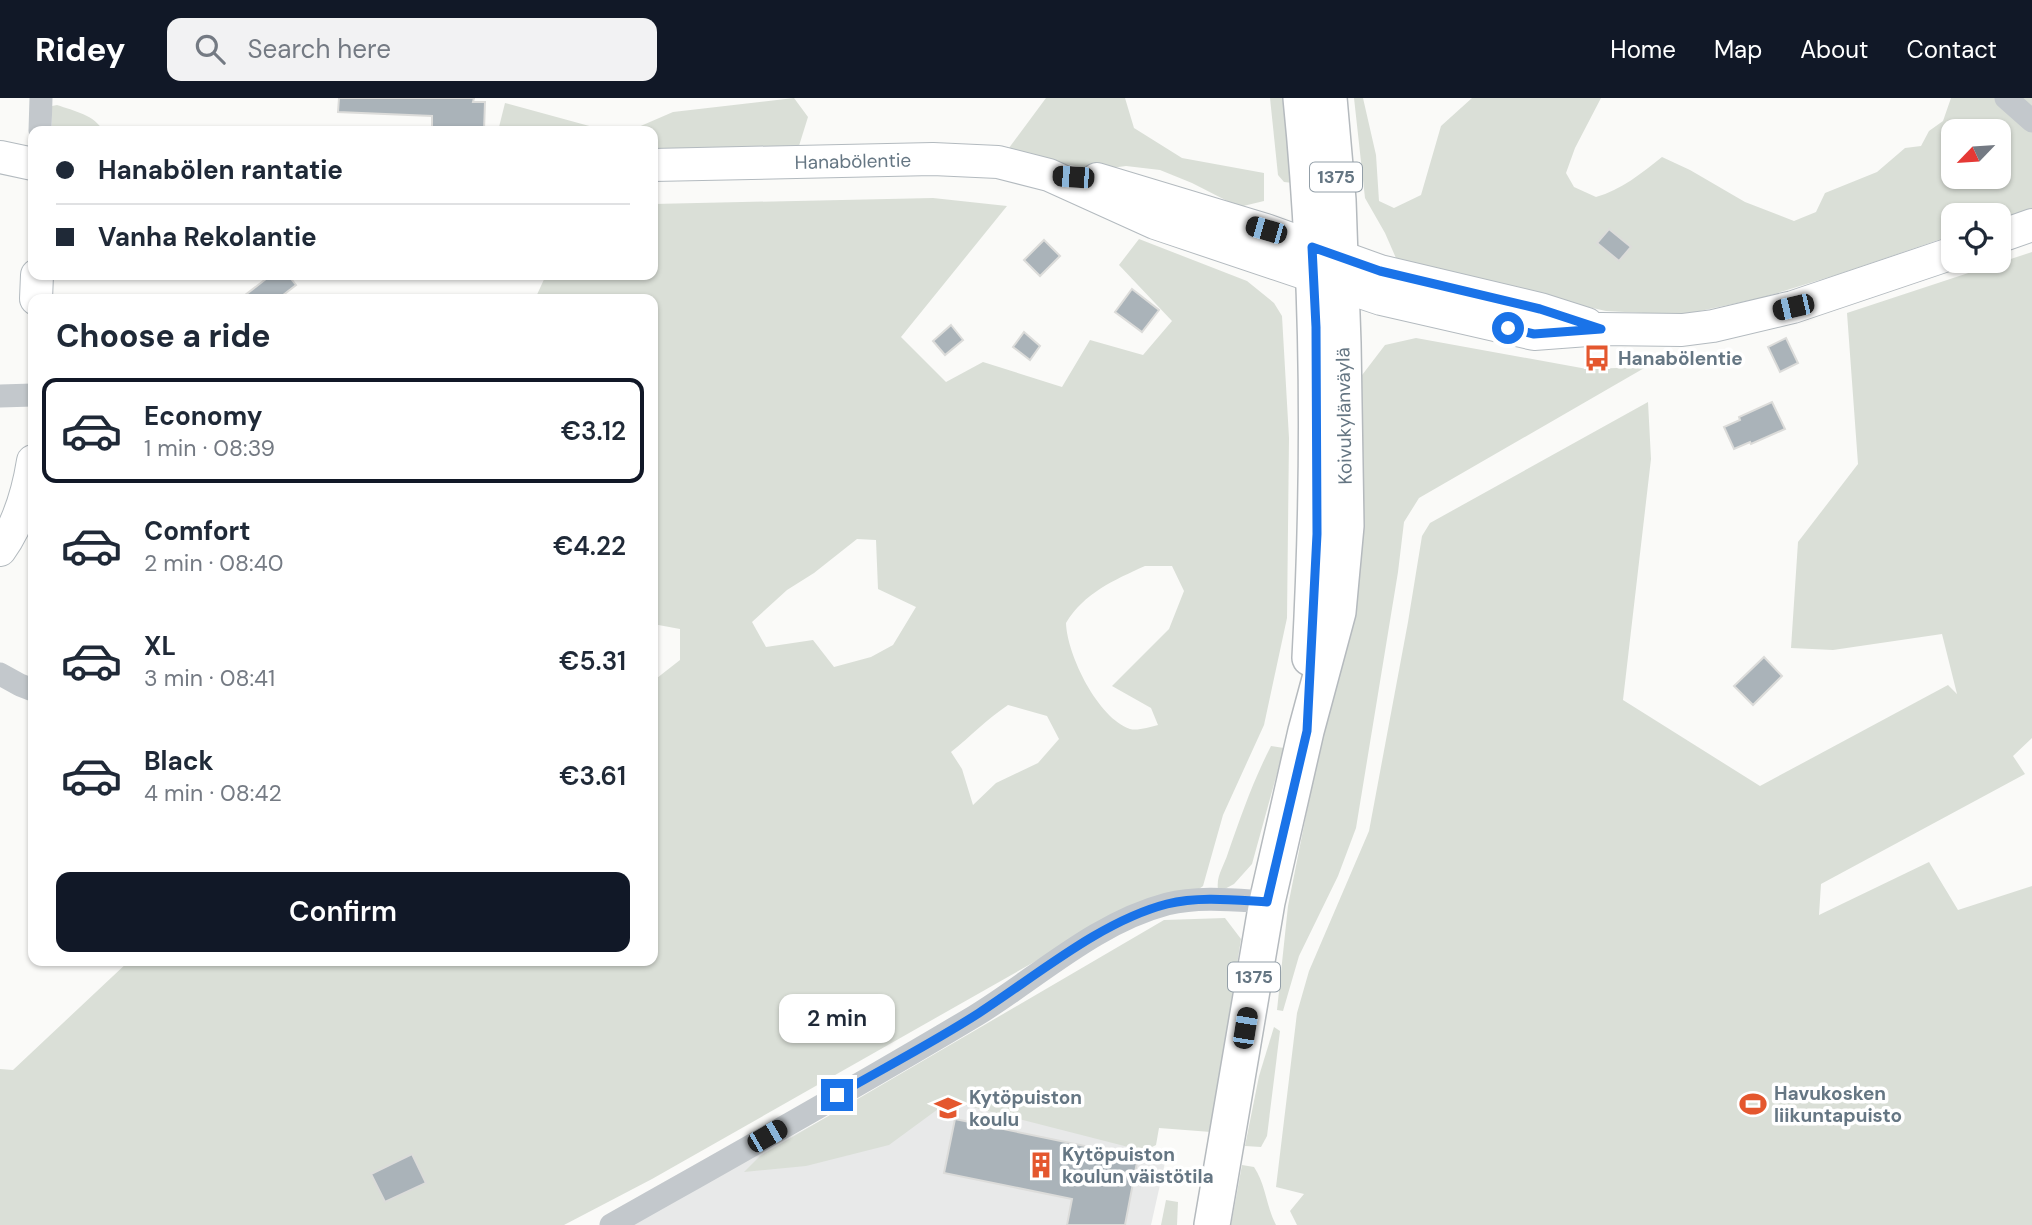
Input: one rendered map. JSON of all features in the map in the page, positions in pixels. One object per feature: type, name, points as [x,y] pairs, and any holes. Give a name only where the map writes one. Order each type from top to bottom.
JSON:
[{"type":"main road","name":"Koivukylänväylä","points":[[1212,1225],[1267,902],[1338,612],[1346,526],[1327,266],[1310,183],[1301,98]]},
{"type":"main road","name":"Koivukylänväylä","points":[[1327,266],[1338,200],[1329,98]]},
{"type":"street","points":[[40,126],[41,98]]},
{"type":"street","points":[[2006,98],[2032,121]]},
{"type":"street","points":[[0,158],[28,163]]},
{"type":"street","name":"Hanabölentie","points":[[658,165],[933,159],[998,162],[1049,175],[1097,179],[1266,230],[1381,299],[1534,334],[1601,329],[1682,330],[1713,326],[1793,307],[1941,257]]},
{"type":"street","points":[[2011,232],[2032,225]]},
{"type":"street","points":[[0,396],[28,395]]},
{"type":"street","points":[[0,550],[13,532],[28,486]]},
{"type":"street","points":[[0,674],[28,688]]},
{"type":"street","points":[[611,1225],[976,1015],[1107,929],[1140,913],[1168,904],[1209,899],[1267,902]]},
{"type":"shaded area","points":[[794,98],[808,117],[798,149],[658,152],[658,126],[641,126],[673,112]]},
{"type":"shaded area","points":[[1046,98],[1125,98],[1134,128],[1182,158],[1264,173],[1264,201],[1239,207],[1160,170],[1126,166],[1095,170],[1006,152]]},
{"type":"shaded area","points":[[1270,98],[1287,98],[1293,183],[1284,182],[1278,175]]},
{"type":"shaded area","points":[[1354,98],[1363,98],[1376,155],[1379,201],[1394,208],[1421,195],[1441,126],[1472,98],[1601,98],[1575,148],[1566,173],[1574,187],[1596,197],[1605,194],[1631,180],[1662,157],[1745,202],[1794,221],[1816,212],[1825,193],[1877,172],[1905,148],[1921,146],[1929,131],[1941,122],[1941,189],[2011,189],[2011,119],[1944,119],[1951,98],[2032,98],[2032,208],[2011,216],[2011,203],[1941,203],[1941,239],[1761,298],[1681,315],[1606,311],[1399,265],[1365,198]]},
{"type":"shaded area","points":[[505,103],[589,126],[499,126]]},
{"type":"shaded area","points":[[57,105],[89,117],[99,126],[52,126],[52,106]]},
{"type":"shaded area","points":[[933,198],[1007,206],[901,337],[946,382],[983,362],[1062,387],[1090,340],[1143,355],[1172,321],[1119,265],[1139,239],[1247,281],[1274,303],[1282,316],[1289,438],[1287,618],[1264,725],[1223,815],[1203,886],[1131,907],[652,1179],[564,1225],[0,1225],[0,1069],[13,1070],[124,966],[658,966],[658,677],[680,660],[680,629],[658,625],[658,294],[537,294],[544,280],[658,280],[658,204]],"holes":[[[857,539],[876,540],[878,589],[916,607],[893,645],[871,657],[834,667],[813,640],[766,647],[752,622],[787,590],[814,573]],[[1145,566],[1172,566],[1184,591],[1169,629],[1112,686],[1151,708],[1158,725],[1136,730],[1118,723],[1086,684],[1072,652],[1066,623],[1091,595]],[[1008,705],[1047,716],[1059,739],[1038,763],[996,783],[973,805],[962,769],[951,752]]]},
{"type":"shaded area","points":[[2032,252],[2032,738],[2013,756],[2025,774],[1821,884],[1819,915],[1929,862],[1958,910],[2032,886],[2032,1225],[1297,1225],[1290,1211],[1304,1194],[1276,1187],[1297,1013],[1309,971],[1369,831],[1422,536],[1430,523],[1648,402],[1651,459],[1623,700],[1760,786],[1948,685],[1957,694],[1942,634],[1833,650],[1791,648],[1798,542],[1858,464],[1847,313],[1968,273],[2011,273],[2011,259]]},
{"type":"shaded area","points":[[1416,338],[1587,369],[1646,367],[1419,498],[1404,522],[1356,828],[1338,876],[1299,956],[1283,1011],[1277,1010],[1288,906],[1322,735],[1356,383],[1385,345]]},
{"type":"shaded area","points":[[1271,746],[1284,748],[1252,864],[1234,884],[1221,891],[1218,889],[1219,875],[1253,785]]},
{"type":"shaded area","points":[[1225,918],[1241,939],[1211,1132],[1159,1128],[1156,1145],[1144,1151],[949,1101],[889,1145],[806,1166],[744,1172],[760,1156],[1164,920]]},
{"type":"shaded area","points":[[1274,1027],[1280,1031],[1267,1136],[1261,1147],[1245,1146],[1259,1076]]},
{"type":"shaded area","name":"Kytöpuiston koulu","points":[[937,1058],[1166,1158],[1151,1225],[627,1225]]},
{"type":"shaded area","points":[[1242,1165],[1254,1167],[1258,1174],[1276,1225],[1231,1225]]},
{"type":"shaded area","points":[[1166,1200],[1178,1202],[1177,1225],[1161,1225]]},
{"type":"building","points":[[339,98],[474,98],[473,102],[485,102],[484,126],[432,126],[432,116],[338,112]]},
{"type":"building","points":[[1609,229],[1631,247],[1619,261],[1597,243]]},
{"type":"building","points":[[1044,240],[1060,256],[1040,276],[1024,260]]},
{"type":"building","points":[[265,280],[292,280],[296,285],[284,294],[246,294]]},
{"type":"building","points":[[1132,289],[1159,310],[1142,332],[1115,312]]},
{"type":"building","points":[[951,325],[963,340],[945,355],[933,341]]},
{"type":"building","points":[[1024,332],[1040,346],[1030,360],[1013,347]]},
{"type":"building","points":[[1786,338],[1798,363],[1780,372],[1768,347]]},
{"type":"building","points":[[1772,402],[1785,429],[1734,449],[1724,427]]},
{"type":"building","points":[[1764,657],[1782,676],[1753,705],[1734,686]]},
{"type":"building","name":"Kytöpuiston koulun väistötila","points":[[955,1119],[1138,1157],[1125,1225],[1067,1225],[1072,1199],[944,1173]]},
{"type":"building","points":[[412,1154],[426,1183],[385,1202],[371,1174]]},
{"type":"place","name":"Hanabölentie","points":[[1597,358]]},
{"type":"place","name":"Havukosken liikuntapuisto","points":[[1753,1104]]},
{"type":"place","name":"Kytöpuiston koulu","points":[[948,1108]]},
{"type":"place","name":"Kytöpuiston koulun väistötila","points":[[1041,1165]]},
{"type":"route","points":[[837,1095],[976,1015],[1107,929],[1140,913],[1168,904],[1209,899],[1267,902],[1307,731],[1317,534],[1316,327],[1312,247],[1380,271],[1540,309],[1601,329],[1534,334],[1508,328]]}]
